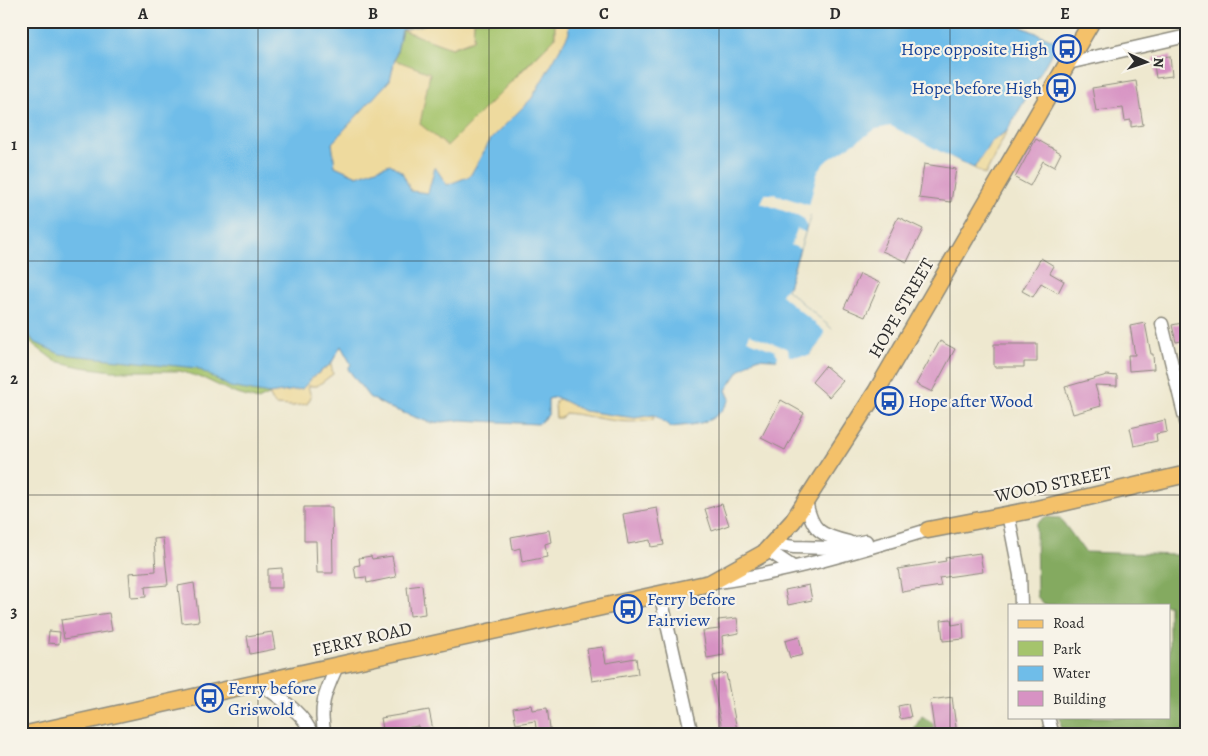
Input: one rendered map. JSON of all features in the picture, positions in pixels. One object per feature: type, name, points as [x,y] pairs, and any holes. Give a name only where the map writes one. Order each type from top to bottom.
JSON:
[{"type":"main road","name":"HOPE STREET","points":[[710,583],[764,552],[793,521],[876,392],[1092,21]]},
{"type":"main road","name":"WOOD STREET","points":[[928,530],[1032,510],[1187,474]]},
{"type":"main road","name":"FERRY ROAD","points":[[22,735],[710,583]]},
{"type":"street","points":[[1068,63],[1187,36]]},
{"type":"street","points":[[1162,324],[1187,426]]},
{"type":"street","name":"WOOD STREET","points":[[806,501],[812,524],[820,531],[830,537],[854,543]]},
{"type":"street","points":[[1008,514],[1020,575],[1021,604]]},
{"type":"street","name":"WOOD STREET","points":[[769,546],[832,548],[928,530]]},
{"type":"street","name":"WOOD STREET","points":[[710,583],[750,577],[793,567],[854,552],[928,530]]},
{"type":"street","points":[[769,546],[793,567]]},
{"type":"street","points":[[660,593],[692,735]]},
{"type":"street","points":[[324,735],[321,719],[324,699],[338,664]]},
{"type":"street","points":[[258,682],[282,700],[308,725],[312,735]]},
{"type":"street","points":[[1048,718],[1053,735]]},
{"type":"green space","points":[[474,21],[555,21],[555,38],[511,81],[477,139],[447,147],[350,123],[390,80],[402,30],[451,48],[473,40]]},
{"type":"green space","points":[[24,328],[173,357],[275,392],[258,400],[234,393],[205,379],[180,371],[113,371],[55,361],[30,342]]},
{"type":"green space","points":[[1045,517],[1060,518],[1085,552],[1177,555],[1187,557],[1187,735],[1062,735],[1060,718],[1170,718],[1170,604],[1043,604],[1037,596],[1036,524]]},
{"type":"green space","points":[[922,716],[941,728],[943,735],[910,735]]},
{"type":"sand","points":[[395,21],[474,21],[473,40],[451,48],[402,30],[395,60],[430,73],[420,124],[447,146],[555,38],[555,21],[581,21],[459,215],[334,166],[332,143]]},
{"type":"sand","points":[[995,130],[1007,131],[985,175],[974,168]]},
{"type":"sand","points":[[331,364],[333,374],[317,386],[308,386],[311,397],[307,404],[293,406],[275,405],[269,394],[313,377]]},
{"type":"sand","points":[[570,391],[654,415],[653,420],[629,422],[565,413],[561,418],[556,418],[555,402]]},
{"type":"water","points":[[21,21],[439,21],[402,30],[390,80],[332,143],[335,166],[357,176],[390,164],[402,172],[411,191],[428,193],[435,167],[447,185],[470,176],[491,139],[532,98],[569,33],[568,21],[1018,21],[1017,25],[1058,42],[1007,131],[991,142],[974,168],[889,129],[825,169],[787,290],[832,329],[805,361],[756,358],[739,371],[726,390],[730,399],[724,408],[712,418],[698,424],[671,427],[654,415],[635,418],[584,411],[556,397],[548,399],[548,415],[538,424],[461,420],[431,423],[390,408],[369,397],[348,369],[351,364],[341,346],[331,364],[313,377],[302,389],[269,394],[230,387],[197,368],[60,354],[34,342],[24,328],[21,328]]},
{"type":"pier","points":[[891,126],[976,170],[972,171],[889,132],[827,171],[815,213],[813,217],[810,216],[807,227],[801,217],[761,203],[765,194],[774,194],[809,205],[818,171],[825,162],[876,129]]},
{"type":"pier","points":[[797,229],[805,232],[800,249],[791,245]]},
{"type":"pier","points":[[788,287],[787,290],[832,329],[832,334],[814,358],[805,364],[777,362],[778,356],[775,351],[747,340],[750,334],[788,349],[789,356],[809,356],[818,345],[824,331],[781,295]]},
{"type":"building","points":[[1170,56],[1172,76],[1156,78],[1153,58]]},
{"type":"building","points":[[1136,81],[1143,125],[1131,127],[1131,120],[1125,121],[1123,108],[1096,111],[1092,88]]},
{"type":"building","points":[[1036,139],[1061,153],[1054,167],[1043,161],[1030,186],[1015,178]]},
{"type":"building","points":[[924,164],[956,169],[951,202],[919,198]]},
{"type":"building","points":[[898,217],[923,229],[907,262],[882,251]]},
{"type":"building","points":[[1041,258],[1054,266],[1050,273],[1064,281],[1058,293],[1041,283],[1033,297],[1022,291]]},
{"type":"building","points":[[860,274],[880,283],[865,317],[844,308]]},
{"type":"building","points":[[1187,322],[1187,340],[1176,342],[1172,325]]},
{"type":"building","points":[[1145,323],[1151,354],[1153,354],[1154,369],[1129,371],[1128,355],[1135,355],[1130,326]]},
{"type":"building","points":[[940,341],[955,349],[932,392],[916,384]]},
{"type":"building","points":[[994,344],[1037,344],[1037,362],[1024,362],[1024,367],[994,367]]},
{"type":"building","points":[[825,366],[843,381],[829,397],[812,382]]},
{"type":"building","points":[[1107,375],[1117,376],[1117,386],[1095,385],[1101,406],[1073,414],[1065,387]]},
{"type":"building","points":[[781,400],[804,413],[785,450],[761,438]]},
{"type":"building","points":[[1165,420],[1167,432],[1156,434],[1157,441],[1134,446],[1130,428]]},
{"type":"building","points":[[722,504],[729,525],[712,531],[705,509]]},
{"type":"building","points":[[304,507],[332,507],[333,573],[317,573],[316,541],[304,541]]},
{"type":"building","points":[[657,508],[664,545],[651,547],[650,540],[628,544],[623,514]]},
{"type":"building","points":[[549,530],[551,542],[545,544],[547,557],[522,562],[520,548],[513,550],[511,537]]},
{"type":"building","points":[[163,538],[168,585],[145,587],[146,597],[131,598],[129,573],[156,571],[154,539]]},
{"type":"building","points":[[980,553],[983,572],[939,578],[941,586],[902,592],[898,569],[946,561],[945,558]]},
{"type":"building","points":[[371,556],[372,559],[392,556],[396,577],[367,583],[366,577],[356,578],[354,566],[360,565],[359,558]]},
{"type":"building","points":[[282,568],[282,588],[268,588],[268,569]]},
{"type":"building","points":[[194,583],[199,621],[182,623],[178,586]]},
{"type":"building","points":[[422,585],[425,614],[410,616],[407,587]]},
{"type":"building","points":[[809,585],[812,600],[788,605],[785,590]]},
{"type":"building","points":[[109,613],[112,631],[64,639],[61,620]]},
{"type":"building","points":[[737,618],[739,633],[722,636],[724,655],[707,658],[703,631],[719,629],[718,620]]},
{"type":"building","points":[[951,619],[952,625],[963,623],[964,639],[943,641],[941,620]]},
{"type":"building","points":[[49,631],[60,632],[59,644],[48,643]]},
{"type":"building","points":[[272,632],[275,649],[250,654],[247,636]]},
{"type":"building","points":[[799,637],[803,655],[790,658],[785,641]]},
{"type":"building","points":[[603,647],[606,663],[636,658],[638,674],[592,681],[587,649]]},
{"type":"building","points":[[726,673],[738,735],[723,735],[712,676]]},
{"type":"building","points":[[952,697],[957,735],[935,735],[930,700]]},
{"type":"building","points":[[908,704],[911,717],[900,719],[898,706]]},
{"type":"building","points":[[531,705],[532,710],[547,708],[551,735],[537,735],[535,721],[516,724],[513,708]]},
{"type":"building","points":[[429,710],[434,735],[419,735],[418,726],[394,730],[395,735],[384,735],[381,718]]},
{"type":"place","name":"Hope opposite High","points":[[1067,49]]},
{"type":"place","name":"Hope before High","points":[[1061,88]]},
{"type":"place","name":"Hope after Wood","points":[[889,401]]},
{"type":"place","name":"Ferry before Fairview","points":[[628,609]]},
{"type":"place","name":"Ferry before Griswold","points":[[209,698]]}]
